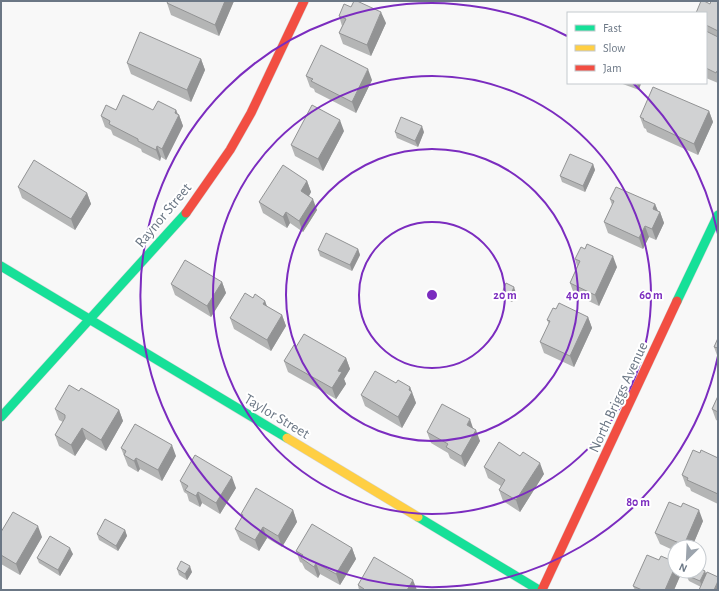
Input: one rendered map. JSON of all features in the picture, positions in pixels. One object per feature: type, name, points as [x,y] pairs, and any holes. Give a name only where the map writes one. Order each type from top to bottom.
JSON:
[{"type":"street","name":"Raynor Street","points":[[1,417],[189,209],[230,150],[250,113],[304,1]]},
{"type":"street","name":"North Briggs Avenue","points":[[542,590],[718,215]]},
{"type":"street","name":"Taylor Street","points":[[1,266],[539,590]]},
{"type":"building","points":[[168,1],[225,1],[215,25],[167,3]]},
{"type":"building","points":[[354,1],[381,12],[367,45],[339,33],[346,19],[339,16],[344,4],[351,7]]},
{"type":"building","points":[[701,1],[710,4],[711,1],[718,1],[718,31],[707,26],[707,12],[696,12]]},
{"type":"building","points":[[140,32],[201,59],[187,90],[127,63]]},
{"type":"building","points":[[707,32],[718,37],[718,72],[717,71],[716,73],[707,68]]},
{"type":"building","points":[[321,45],[368,69],[352,102],[311,81],[313,79],[306,76]]},
{"type":"building","points":[[653,87],[709,111],[694,144],[643,120],[644,119],[640,117]]},
{"type":"building","points":[[123,95],[153,110],[158,101],[176,110],[175,113],[179,115],[162,149],[157,146],[156,150],[138,141],[138,139],[109,124],[110,121],[101,116],[106,105],[116,110]]},
{"type":"building","points":[[312,105],[340,120],[318,159],[291,145]]},
{"type":"building","points":[[401,117],[422,126],[415,141],[395,132]]},
{"type":"building","points":[[570,154],[593,164],[583,186],[560,176]]},
{"type":"building","points":[[34,160],[87,193],[71,219],[18,187]]},
{"type":"building","points":[[283,165],[307,181],[301,191],[313,199],[299,221],[286,212],[283,217],[259,202]]},
{"type":"building","points":[[616,187],[655,204],[653,209],[660,212],[652,229],[645,226],[639,238],[604,222],[614,201],[610,199]]},
{"type":"building","points":[[326,233],[358,249],[350,265],[318,250]]},
{"type":"building","points":[[587,244],[613,256],[595,295],[570,283],[580,261],[575,259],[581,247],[585,249]]},
{"type":"building","points":[[185,260],[222,282],[207,306],[171,284]]},
{"type":"building","points":[[506,283],[514,287],[510,296],[502,293]]},
{"type":"building","points":[[245,293],[253,298],[255,294],[265,301],[263,304],[282,315],[267,340],[230,318]]},
{"type":"building","points":[[559,303],[588,317],[570,356],[540,342],[550,321],[547,320],[553,308],[556,309]]},
{"type":"building","points":[[304,334],[346,358],[338,371],[342,372],[332,388],[284,361],[294,345],[296,347]]},
{"type":"building","points":[[718,338],[718,348],[714,347]]},
{"type":"building","points":[[375,371],[396,383],[398,380],[410,387],[409,390],[412,392],[398,417],[361,395]]},
{"type":"building","points":[[69,385],[79,391],[81,388],[119,410],[101,440],[82,428],[71,445],[55,435],[65,418],[65,415],[55,409]]},
{"type":"building","points":[[718,396],[718,412],[712,409]]},
{"type":"building","points":[[442,404],[470,419],[467,425],[476,430],[461,456],[446,447],[448,444],[427,432]]},
{"type":"building","points":[[135,424],[172,445],[158,470],[136,458],[134,461],[124,455],[126,451],[121,448]]},
{"type":"building","points":[[499,442],[520,456],[523,452],[540,463],[516,500],[499,490],[505,480],[484,467]]},
{"type":"building","points":[[693,450],[700,453],[701,450],[718,458],[718,494],[687,480],[688,478],[682,475]]},
{"type":"building","points":[[195,455],[232,477],[216,503],[198,492],[196,496],[185,490],[188,486],[180,481]]},
{"type":"building","points":[[256,488],[293,510],[278,536],[263,527],[255,540],[235,529],[243,515],[241,514]]},
{"type":"building","points":[[669,502],[681,507],[683,503],[699,510],[687,539],[670,539],[655,533]]},
{"type":"building","points":[[13,512],[38,526],[16,564],[1,555],[1,532]]},
{"type":"building","points":[[105,519],[125,530],[116,546],[97,534]]},
{"type":"building","points":[[312,524],[352,548],[336,574],[316,563],[314,567],[301,558],[303,555],[296,551]]},
{"type":"building","points":[[50,536],[70,548],[58,570],[37,558]]},
{"type":"building","points":[[647,555],[659,560],[661,556],[667,559],[667,579],[670,579],[665,590],[642,590],[633,586]]},
{"type":"building","points":[[374,557],[413,580],[407,590],[364,590],[358,585]]},
{"type":"building","points":[[181,561],[190,566],[185,574],[177,569]]},
{"type":"building","points":[[707,572],[718,577],[714,590],[699,590],[704,579],[707,579]]},
{"type":"traffic: fast","points":[[1,417],[186,213]]},
{"type":"traffic: fast","points":[[677,301],[718,215]]},
{"type":"traffic: fast","points":[[1,266],[287,438]]},
{"type":"traffic: fast","points":[[418,517],[539,590]]},
{"type":"traffic: slow","points":[[287,438],[418,517]]},
{"type":"traffic: jam","points":[[186,213],[230,150],[251,113],[304,1]]},
{"type":"traffic: jam","points":[[542,590],[677,301]]}]
